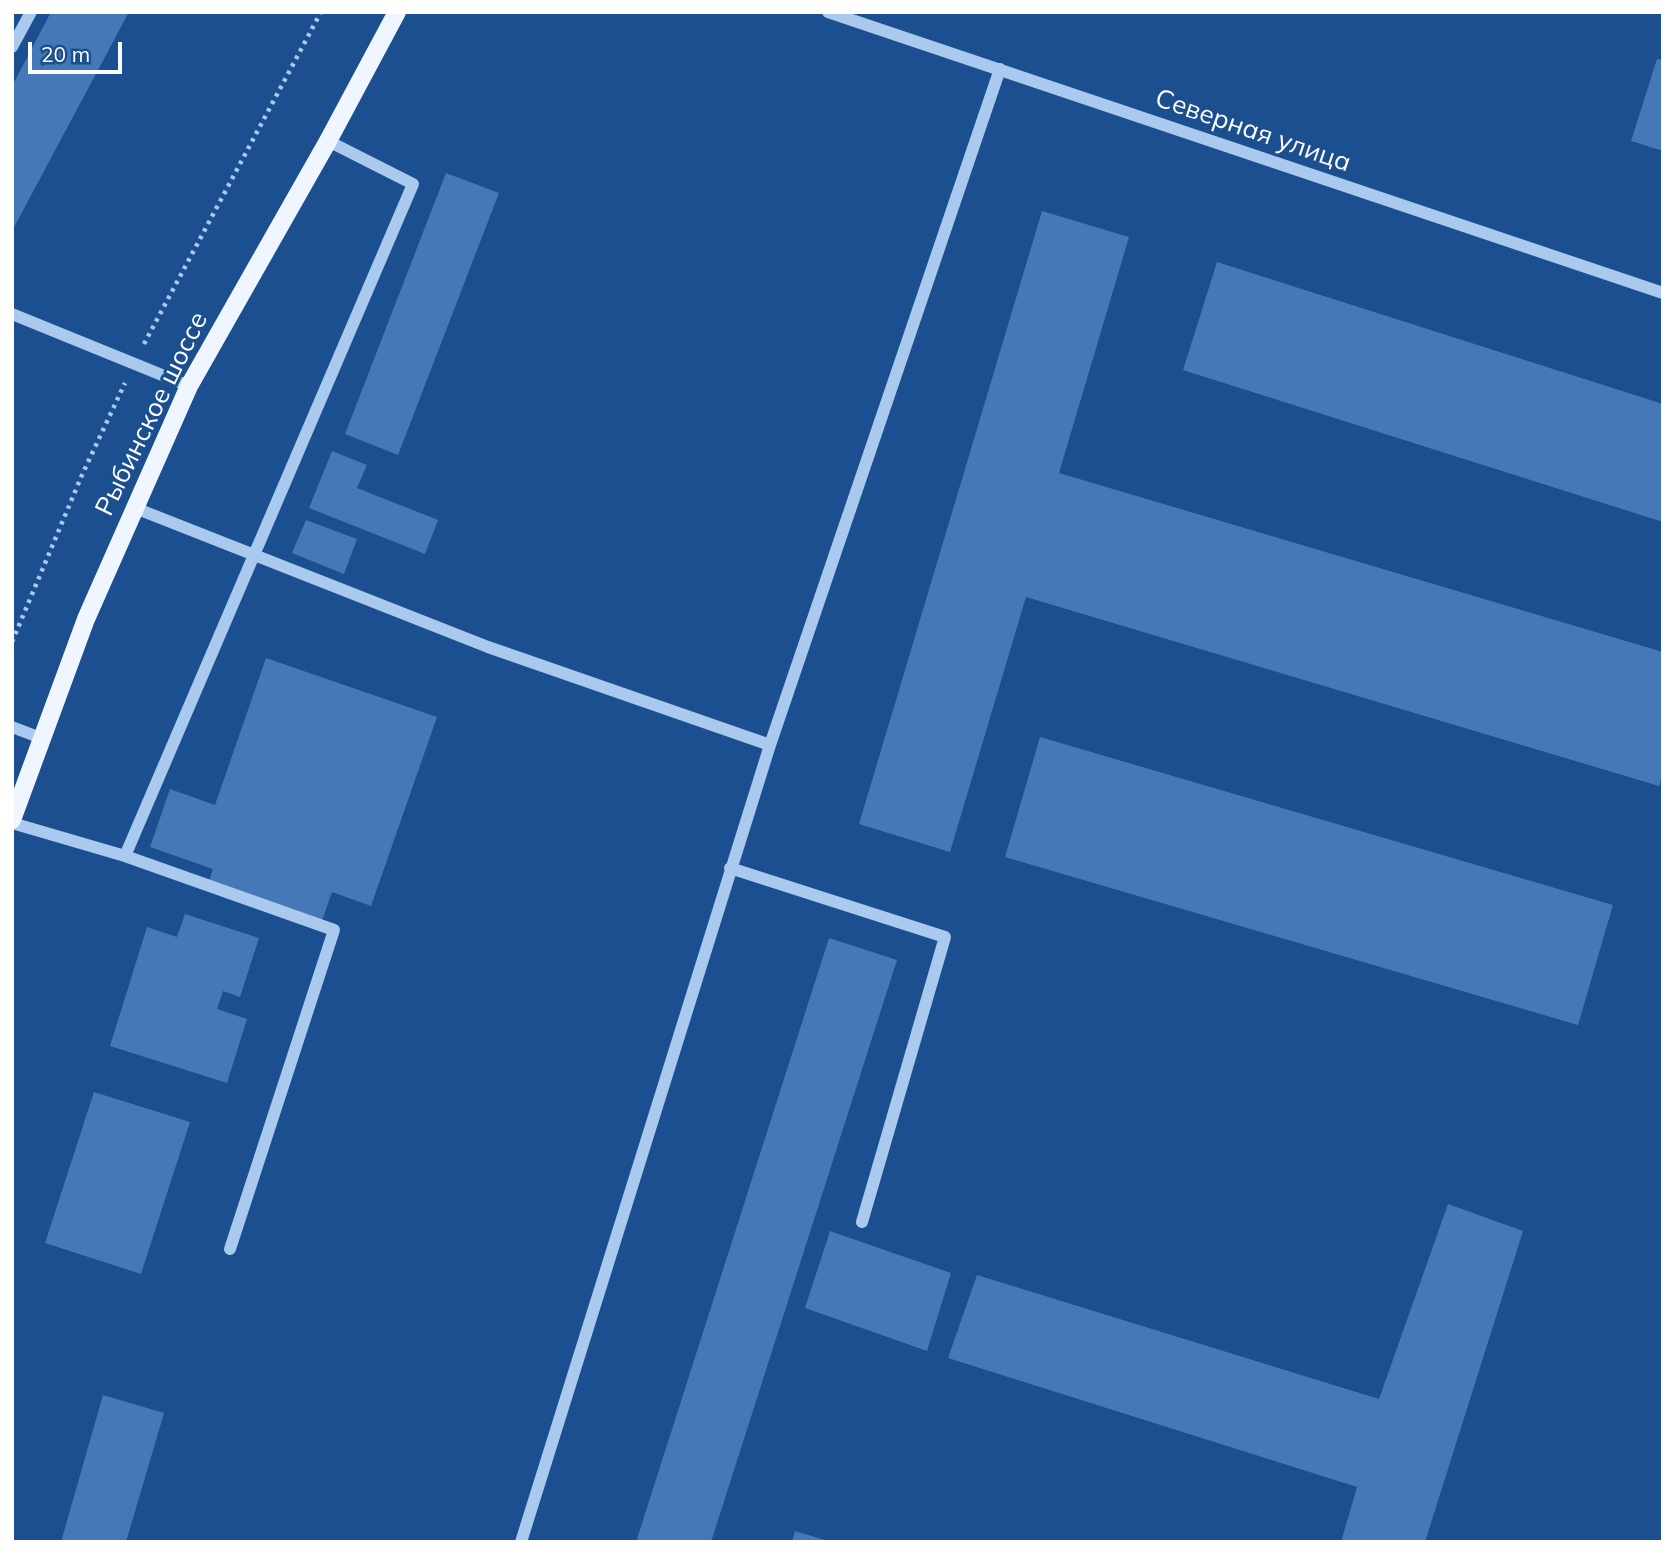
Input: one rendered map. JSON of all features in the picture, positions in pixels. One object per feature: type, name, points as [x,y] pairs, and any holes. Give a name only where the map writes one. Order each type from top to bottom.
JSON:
[{"type":"main road","name":"Рыбинское шоссе","points":[[12,821],[86,619],[189,386],[328,141],[397,12]]},
{"type":"street","points":[[12,47],[31,12]]},
{"type":"street","name":"Северная улица","points":[[828,12],[1663,293]]},
{"type":"street","points":[[520,1542],[730,868],[1000,69]]},
{"type":"street","points":[[125,856],[413,184],[328,141]]},
{"type":"street","points":[[12,314],[189,386]]},
{"type":"street","points":[[135,508],[501,651],[770,746]]},
{"type":"street","points":[[12,727],[41,738]]},
{"type":"street","points":[[12,821],[125,856],[334,930],[230,1249]]},
{"type":"street","points":[[730,868],[945,937],[862,1222]]},
{"type":"path","points":[[12,642],[82,475],[134,363],[321,12]]},
{"type":"building","points":[[51,12],[129,12],[12,231],[12,86]]},
{"type":"building","points":[[1657,59],[1663,60],[1663,151],[1631,141]]},
{"type":"building","points":[[446,173],[499,193],[398,455],[345,434]]},
{"type":"building","points":[[1042,211],[1129,237],[1059,473],[1663,652],[1663,773],[1659,786],[1026,597],[950,852],[859,824]]},
{"type":"building","points":[[1217,262],[1663,404],[1663,522],[1183,370]]},
{"type":"building","points":[[332,451],[367,465],[357,488],[438,520],[425,554],[309,508]]},
{"type":"building","points":[[306,520],[357,539],[344,574],[292,553]]},
{"type":"building","points":[[266,658],[437,717],[371,906],[332,892],[322,921],[209,881],[213,869],[150,847],[170,789],[215,805]]},
{"type":"building","points":[[1040,737],[1613,905],[1578,1025],[1005,857]]},
{"type":"building","points":[[185,914],[259,938],[240,997],[223,991],[217,1009],[247,1019],[227,1083],[110,1046],[147,927],[177,937]]},
{"type":"building","points":[[829,938],[897,960],[711,1542],[636,1542]]},
{"type":"building","points":[[94,1092],[190,1122],[141,1274],[45,1243]]},
{"type":"building","points":[[1448,1204],[1523,1231],[1425,1542],[1341,1542],[1357,1487],[948,1358],[977,1275],[1379,1399]]},
{"type":"building","points":[[830,1231],[951,1273],[927,1351],[805,1308]]},
{"type":"building","points":[[103,1395],[164,1413],[126,1542],[61,1542]]},
{"type":"building","points":[[795,1531],[828,1541],[828,1542],[792,1542]]}]
